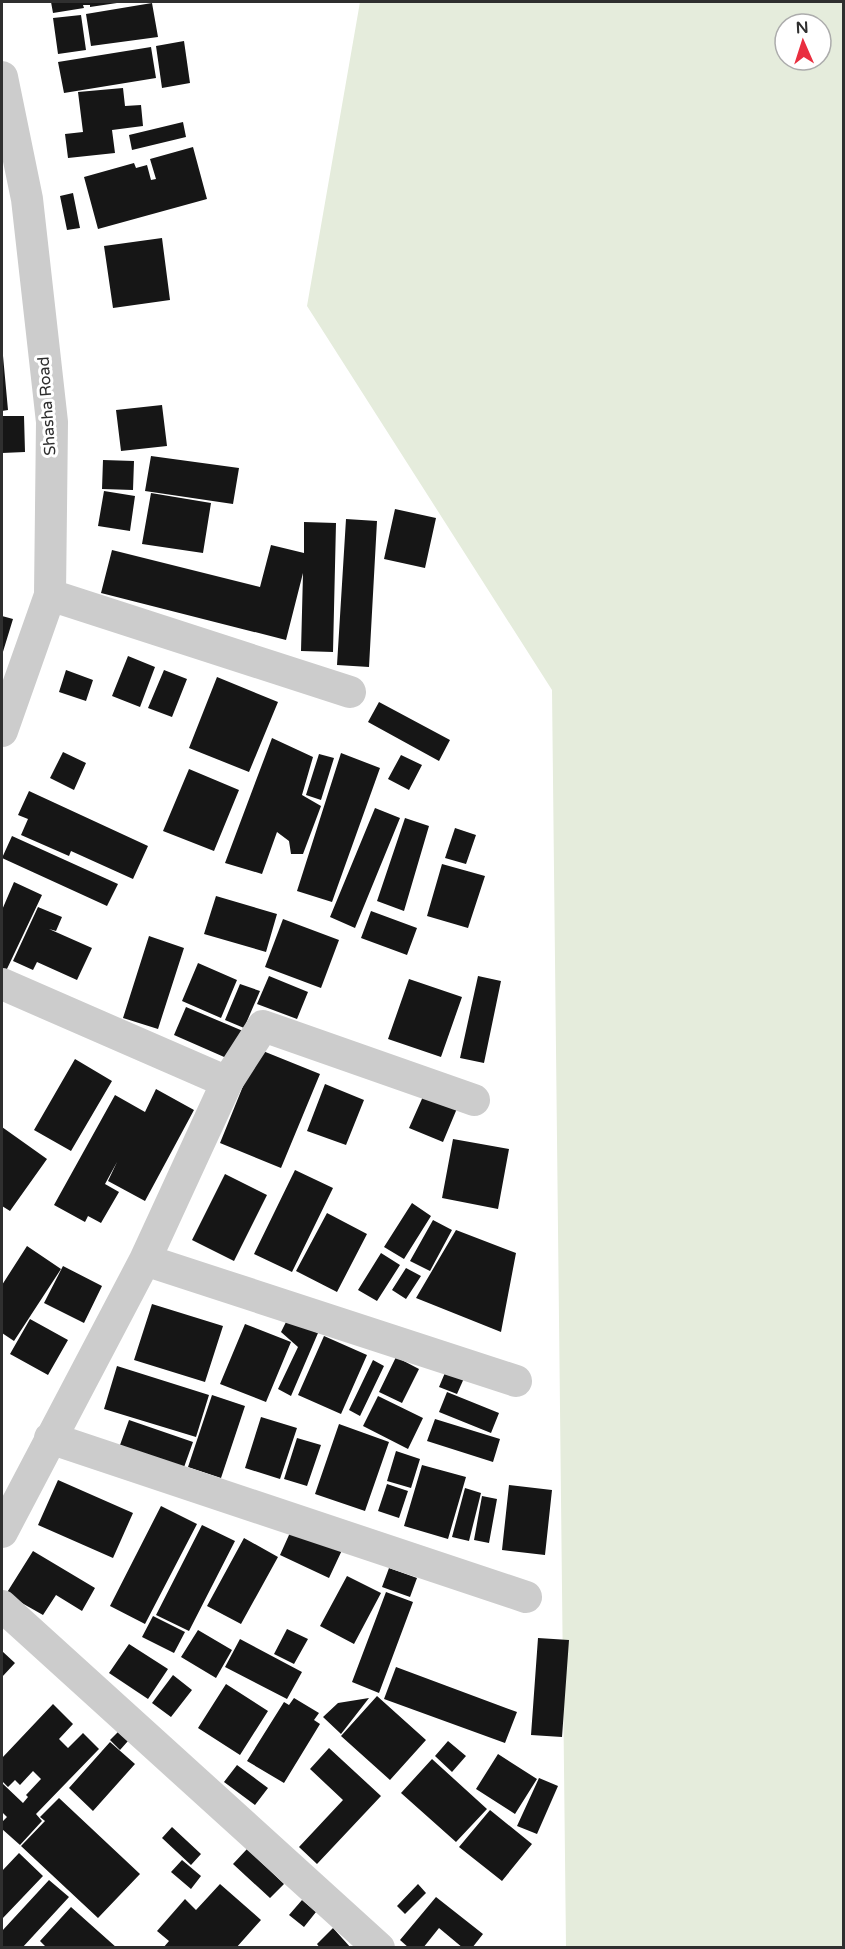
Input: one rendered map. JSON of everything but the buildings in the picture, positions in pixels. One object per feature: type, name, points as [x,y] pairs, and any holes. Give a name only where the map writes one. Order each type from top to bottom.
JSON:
[{"type":"street","name":"Shasha Road","points":[[2,77],[27,199],[51,422],[50,595],[4,715]]},
{"type":"street","points":[[50,595],[351,692]]},
{"type":"street","points":[[2,984],[227,1082]]},
{"type":"street","points":[[2,1532],[145,1260],[227,1082],[263,1026],[474,1100]]},
{"type":"street","points":[[145,1260],[516,1381]]},
{"type":"street","points":[[50,1438],[526,1597]]},
{"type":"street","points":[[2,1606],[379,1947]]},
{"type":"green space","points":[[360,2],[843,2],[843,1947],[566,1947],[552,690],[307,306]]}]
